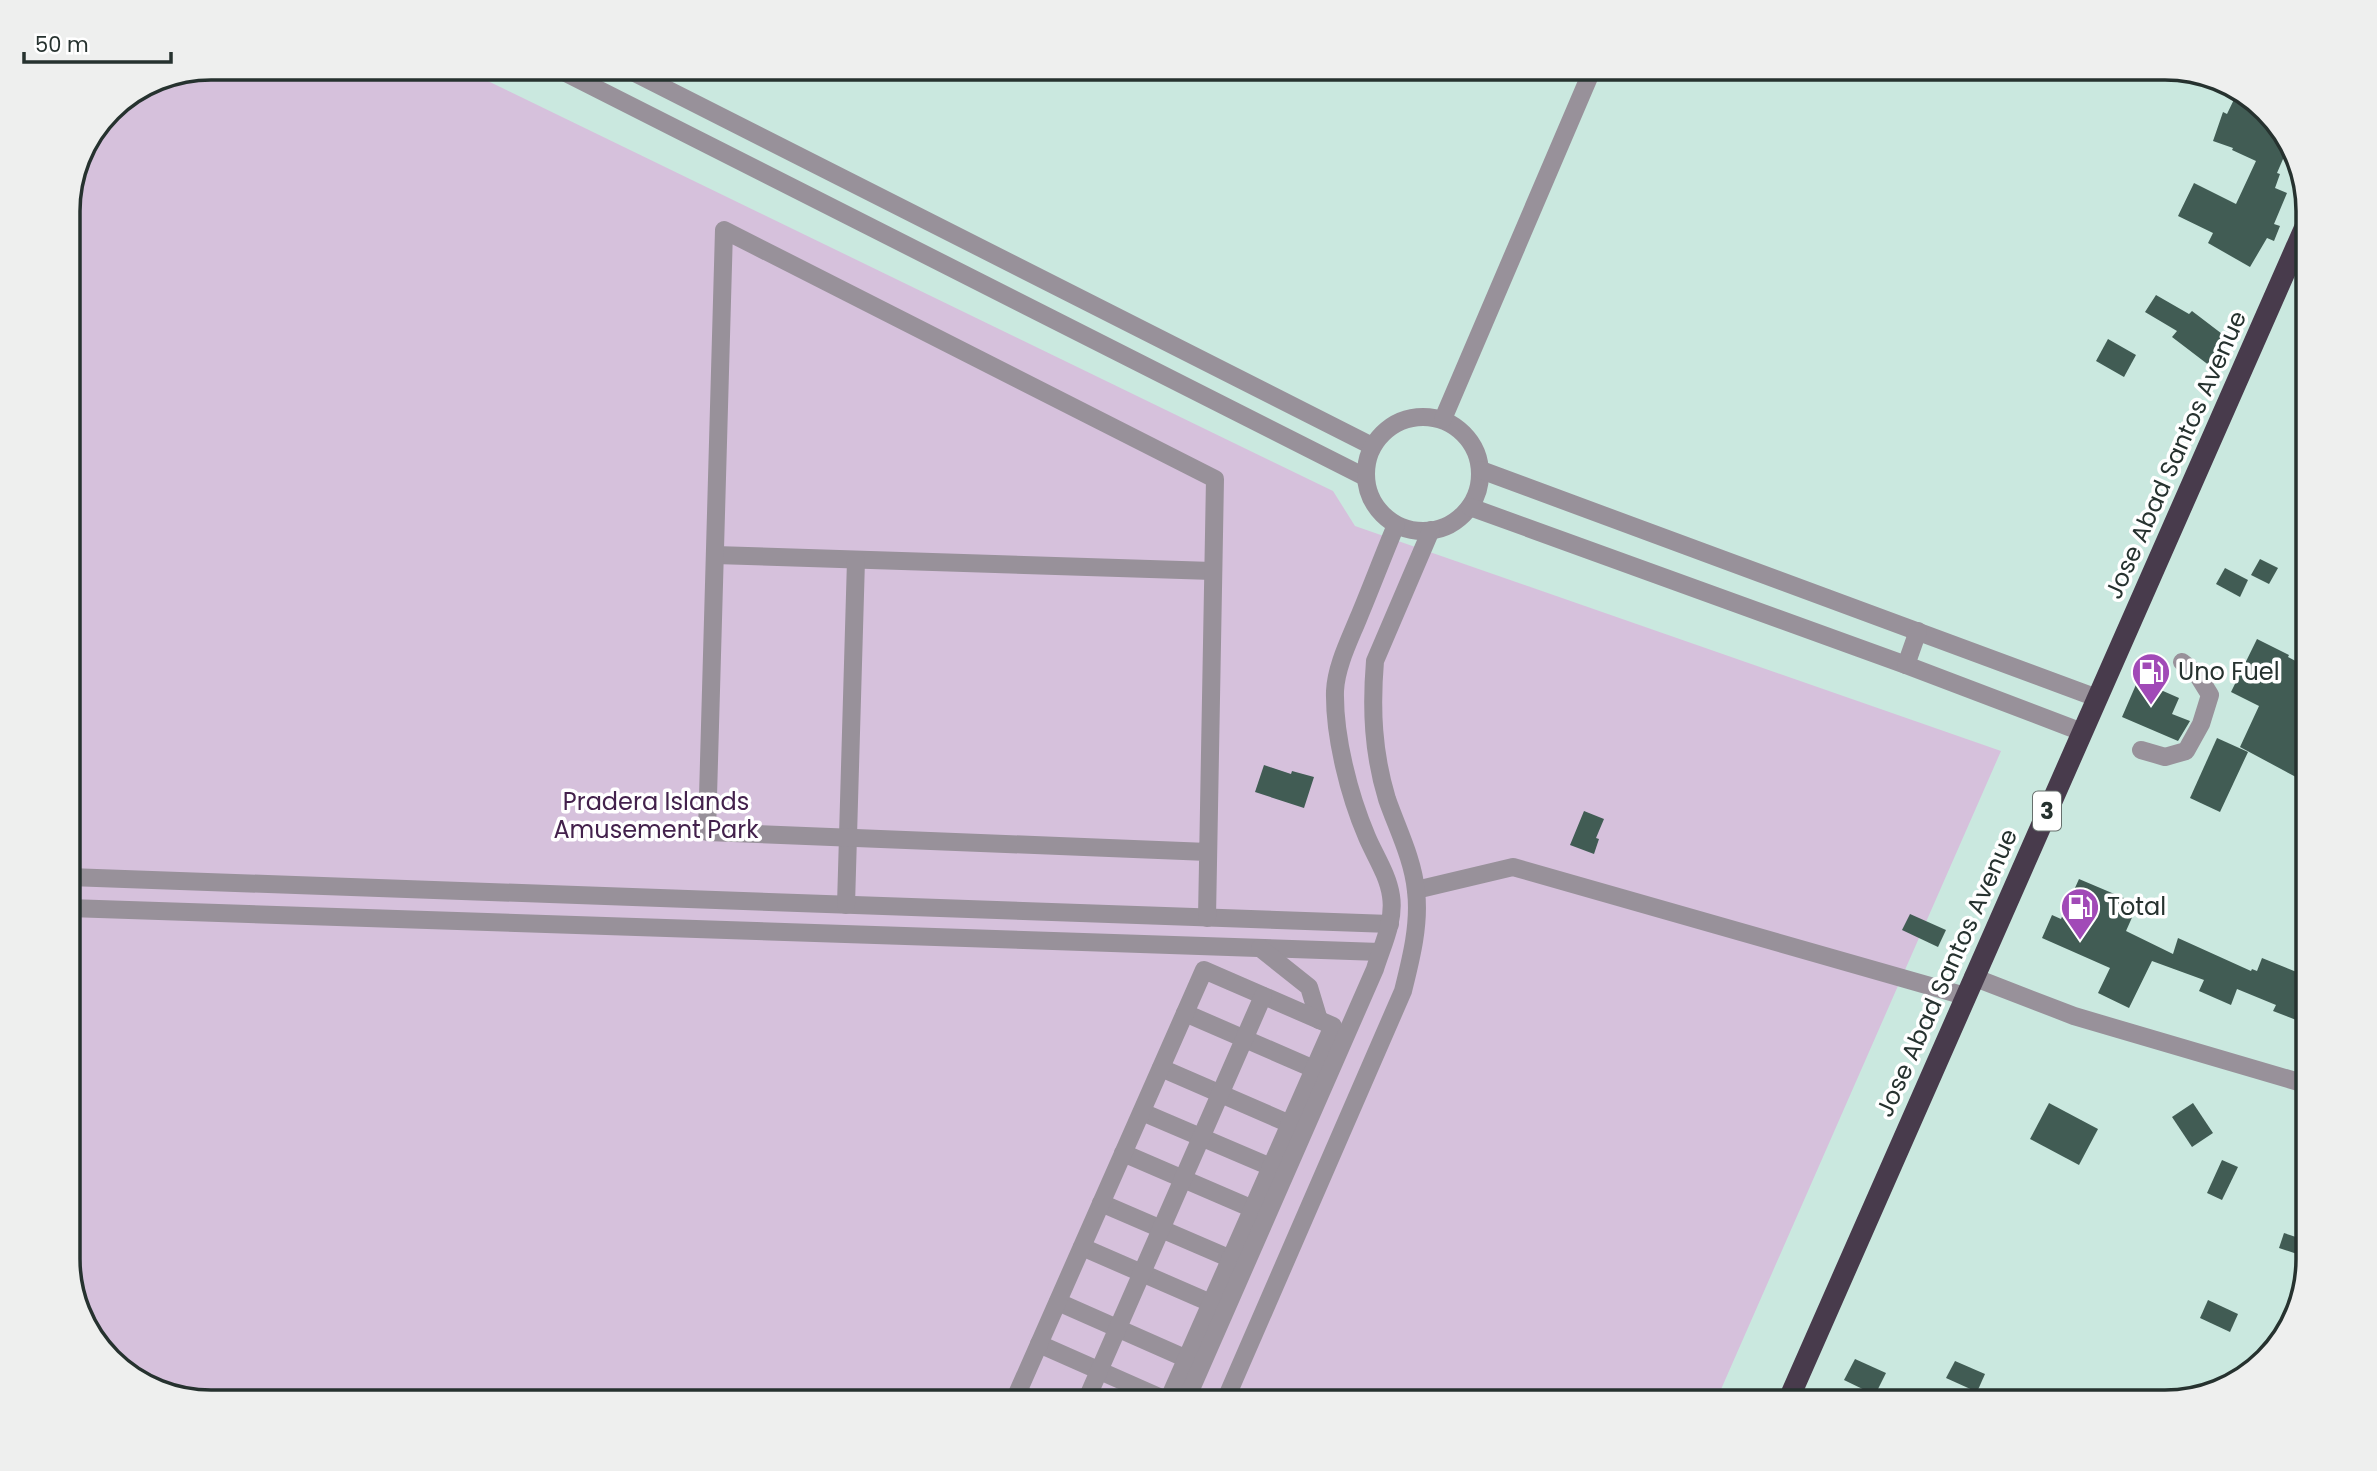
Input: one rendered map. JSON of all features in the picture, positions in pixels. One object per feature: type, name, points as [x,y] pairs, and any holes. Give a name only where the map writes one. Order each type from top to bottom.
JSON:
[{"type":"highway","name":"Jose Abad Santos Avenue","points":[[1793,1390],[2296,247]]},
{"type":"street","points":[[580,80],[1365,477]]},
{"type":"street","points":[[649,80],[1372,446]]},
{"type":"street","points":[[1443,419],[1588,80]]},
{"type":"street","points":[[1207,918],[1215,479],[724,230],[708,831],[1208,852]]},
{"type":"street","points":[[1427,416],[1443,419],[1457,427],[1469,439],[1477,453],[1480,470],[1480,483],[1470,507],[1457,520],[1441,528],[1406,529],[1396,524],[1377,510],[1368,494],[1365,477],[1372,446],[1382,433],[1395,423],[1410,418],[1427,416]]},
{"type":"street","points":[[1480,470],[2098,698]]},
{"type":"street","points":[[1470,507],[1906,665],[2082,732]]},
{"type":"street","points":[[1180,1390],[1375,969],[1390,925],[1391,897],[1382,868],[1366,835],[1346,769],[1338,731],[1335,689],[1345,652],[1396,524]]},
{"type":"street","points":[[1230,1390],[1403,991],[1413,950],[1416,890],[1409,861],[1386,796],[1374,746],[1373,683],[1375,661],[1431,530]]},
{"type":"street","points":[[715,555],[1213,571]]},
{"type":"street","points":[[846,905],[856,560]]},
{"type":"street","points":[[1906,665],[1918,631]]},
{"type":"street","points":[[2141,750],[2165,757],[2186,751],[2202,724],[2210,695],[2197,674],[2182,662]]},
{"type":"street","points":[[1416,890],[1513,867],[1969,986],[2296,1081]]},
{"type":"street","points":[[81,877],[1390,925]]},
{"type":"street","points":[[81,908],[1380,952]]},
{"type":"street","points":[[1260,948],[1309,987],[1320,1020]]},
{"type":"street","points":[[1019,1390],[1204,970],[1333,1026],[1231,1259],[1218,1307],[1187,1359],[1178,1390]]},
{"type":"street","points":[[1091,1390],[1263,996]]},
{"type":"street","points":[[1185,1013],[1314,1069]]},
{"type":"street","points":[[1161,1068],[1290,1124]]},
{"type":"street","points":[[1142,1112],[1271,1167]]},
{"type":"street","points":[[1124,1153],[1252,1209]]},
{"type":"street","points":[[1101,1203],[1231,1259]]},
{"type":"street","points":[[1082,1247],[1218,1307]]},
{"type":"street","points":[[1058,1302],[1187,1359]]},
{"type":"street","points":[[1039,1344],[1145,1390]]},
{"type":"green space","name":"Pradera Islands Amusement Park","points":[[212,80],[486,80],[1333,491],[1355,526],[2001,751],[1721,1390],[212,1390],[194,1389],[161,1381],[119,1352],[98,1325],[90,1310],[81,1268],[81,203],[87,169],[98,146],[125,113],[161,90],[186,83]]},
{"type":"building","points":[[2234,100],[2258,119],[2284,156],[2277,173],[2280,174],[2275,188],[2287,193],[2274,224],[2280,226],[2274,241],[2267,238],[2250,267],[2208,243],[2213,233],[2178,216],[2194,183],[2236,204],[2256,161],[2213,141],[2223,112],[2227,114]]},
{"type":"building","points":[[2156,295],[2189,314],[2192,311],[2230,340],[2210,366],[2172,337],[2177,331],[2145,312]]},
{"type":"building","points":[[2108,339],[2136,355],[2124,377],[2096,361]]},
{"type":"building","points":[[2260,559],[2278,568],[2269,584],[2251,575]]},
{"type":"building","points":[[2225,568],[2248,580],[2240,597],[2216,584]]},
{"type":"building","points":[[2257,639],[2296,661],[2296,777],[2240,747],[2259,706],[2231,692]]},
{"type":"building","name":"Uno Fuel","points":[[2138,680],[2179,698],[2172,714],[2190,721],[2178,741],[2122,717]]},
{"type":"building","points":[[2217,738],[2248,752],[2220,812],[2190,798]]},
{"type":"building","points":[[1264,765],[1291,774],[1292,771],[1314,777],[1304,808],[1255,792]]},
{"type":"building","points":[[1584,811],[1604,819],[1596,838],[1599,839],[1594,854],[1570,845]]},
{"type":"building","points":[[2079,879],[2138,904],[2126,931],[2173,954],[2178,938],[2251,971],[2257,971],[2262,958],[2296,972],[2296,1020],[2273,1011],[2276,1005],[2237,989],[2231,1005],[2199,991],[2204,980],[2152,961],[2129,1008],[2098,993],[2110,968],[2042,938],[2052,915],[2061,919]]},
{"type":"building","points":[[1910,914],[1946,930],[1938,947],[1902,930]]},
{"type":"building","points":[[2049,1103],[2098,1129],[2079,1165],[2030,1139]]},
{"type":"building","points":[[2193,1103],[2213,1133],[2192,1147],[2172,1117]]},
{"type":"building","points":[[2222,1160],[2238,1167],[2222,1200],[2207,1193]]},
{"type":"building","points":[[2284,1233],[2296,1237],[2296,1254],[2279,1248]]},
{"type":"building","points":[[2208,1300],[2238,1314],[2230,1332],[2200,1318]]},
{"type":"building","points":[[1855,1359],[1886,1373],[1878,1390],[1865,1390],[1844,1380]]},
{"type":"building","points":[[1955,1361],[1985,1374],[1978,1390],[1946,1378]]},
{"type":"place","name":"Uno Fuel","points":[[2151,706]]},
{"type":"place","name":"Total","points":[[2080,941]]}]
